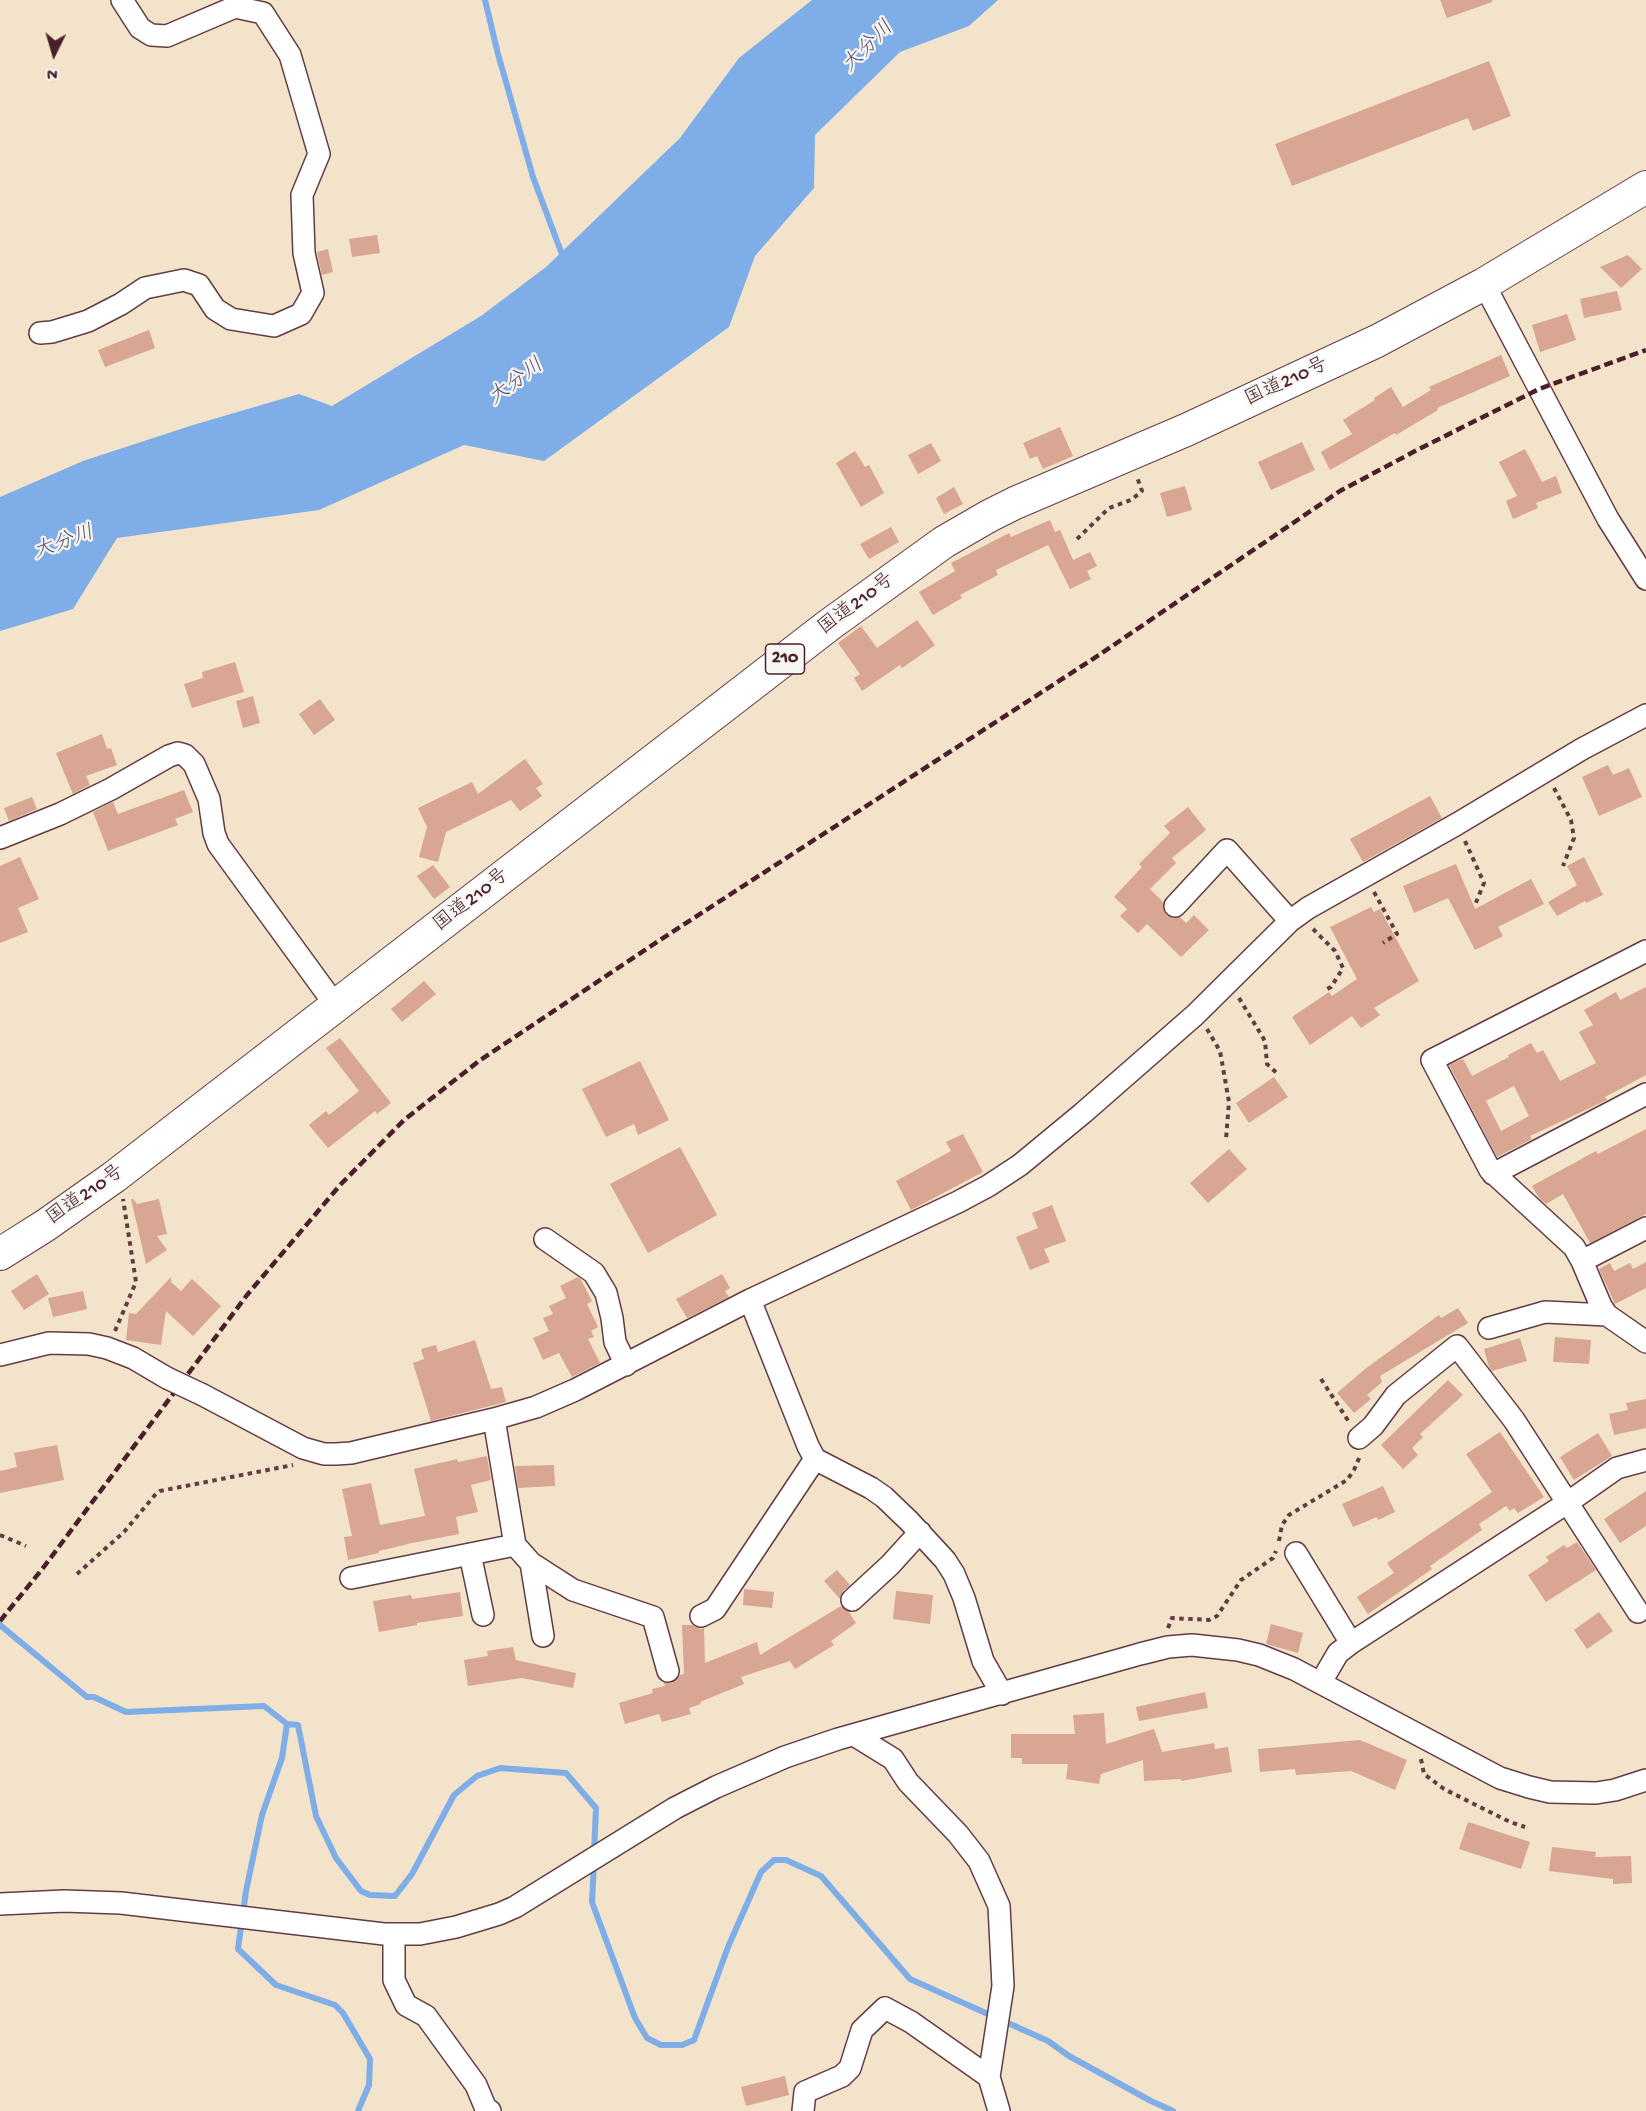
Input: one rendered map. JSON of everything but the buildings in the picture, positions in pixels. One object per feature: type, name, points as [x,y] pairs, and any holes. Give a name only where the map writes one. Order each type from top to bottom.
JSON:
[{"type":"highway","name":"国道210号","points":[[0,1254],[114,1177],[810,640],[944,542],[989,516],[1046,489],[1186,430],[1377,341],[1484,284],[1646,187]]},
{"type":"street","points":[[40,333],[52,332],[88,321],[121,304],[145,288],[184,280],[199,285],[215,309],[231,319],[274,326],[301,314],[313,293],[304,253],[302,195],[318,154],[290,55],[263,13],[235,7],[167,36],[151,35],[140,28],[122,0]]},
{"type":"street","points":[[1484,284],[1608,519],[1646,579]]},
{"type":"street","points":[[0,1355],[49,1343],[77,1343],[107,1348],[132,1358],[303,1448],[320,1453],[351,1453],[494,1419],[557,1398],[626,1365],[750,1300],[988,1186],[1020,1165],[1083,1113],[1195,1015],[1290,921],[1308,908],[1646,715]]},
{"type":"street","points":[[0,838],[60,814],[111,789],[169,756],[178,753],[185,755],[194,764],[209,799],[218,844],[336,1006]]},
{"type":"street","points":[[1174,906],[1227,850],[1290,921]]},
{"type":"street","points":[[1646,951],[1432,1060],[1493,1174],[1566,1239],[1582,1261],[1600,1306],[1607,1315],[1646,1342]]},
{"type":"street","points":[[1493,1174],[1646,1094]]},
{"type":"street","points":[[1582,1261],[1646,1228]]},
{"type":"street","points":[[545,1239],[594,1273],[606,1293],[615,1341],[626,1365]]},
{"type":"street","points":[[750,1300],[815,1459],[871,1488],[920,1532],[945,1560],[954,1574],[983,1660],[1002,1694]]},
{"type":"street","points":[[1489,1328],[1545,1312],[1607,1315]]},
{"type":"street","points":[[1359,1438],[1372,1426],[1396,1395],[1457,1346],[1514,1419],[1638,1612]]},
{"type":"street","points":[[494,1419],[515,1545],[531,1563],[573,1590],[653,1617],[668,1671]]},
{"type":"street","points":[[701,1616],[715,1609],[815,1459]]},
{"type":"street","points":[[1321,1682],[1338,1653],[1351,1642],[1567,1503],[1617,1468],[1646,1460]]},
{"type":"street","points":[[852,1600],[890,1565],[920,1532]]},
{"type":"street","points":[[351,1578],[515,1545]]},
{"type":"street","points":[[1296,1553],[1351,1642]]},
{"type":"street","points":[[470,1554],[483,1615]]},
{"type":"street","points":[[531,1563],[543,1636]]},
{"type":"street","points":[[0,1904],[64,1901],[121,1904],[339,1930],[394,1934],[420,1934],[456,1927],[500,1914],[530,1900],[695,1796],[762,1766],[854,1735],[1140,1654],[1168,1647],[1192,1645],[1259,1655],[1321,1682],[1500,1778],[1550,1791],[1596,1793],[1616,1790],[1646,1780]]},
{"type":"street","points":[[854,1735],[893,1759],[908,1782],[958,1834],[979,1861],[999,1906],[1003,1986],[989,2077],[999,2111]]},
{"type":"street","points":[[394,1934],[394,1980],[406,2005],[426,2016],[476,2085],[486,2109],[490,2111]]},
{"type":"street","points":[[803,2111],[805,2092],[842,2076],[850,2068],[862,2030],[885,2008],[911,2022],[989,2077]]},
{"type":"path","points":[[1077,538],[1109,508],[1131,500],[1142,491],[1129,454]]},
{"type":"path","points":[[1546,771],[1571,820],[1574,838],[1563,866]]},
{"type":"path","points":[[1457,824],[1484,883],[1475,905]]},
{"type":"path","points":[[1363,877],[1381,903],[1397,934],[1383,943]]},
{"type":"path","points":[[1290,921],[1316,930],[1335,951],[1343,968],[1331,987],[1325,990]]},
{"type":"path","points":[[1229,982],[1264,1041],[1267,1064],[1279,1075]]},
{"type":"path","points":[[1195,1015],[1207,1029],[1220,1051],[1229,1102],[1226,1139]]},
{"type":"path","points":[[107,1348],[136,1282],[123,1196]]},
{"type":"path","points":[[1167,1631],[1172,1618],[1209,1620],[1217,1616],[1241,1580],[1273,1558],[1278,1547],[1282,1525],[1288,1515],[1347,1480],[1354,1470],[1363,1448],[1321,1379]]},
{"type":"path","points":[[77,1574],[124,1533],[160,1491],[306,1463],[320,1453]]},
{"type":"path","points":[[0,1535],[26,1546]]},
{"type":"path","points":[[1428,1739],[1421,1758],[1424,1774],[1444,1789],[1510,1822],[1525,1827]]},
{"type":"water","name":"大分川","points":[[812,0],[998,0],[969,26],[900,52],[815,135],[814,188],[755,256],[729,327],[544,461],[464,445],[319,510],[117,538],[73,609],[0,631],[0,497],[83,461],[299,394],[332,406],[481,316],[546,267],[680,138],[739,58]]},
{"type":"waterway","points":[[485,0],[533,177],[563,257]]},
{"type":"waterway","points":[[0,1625],[87,1697],[94,1697],[126,1712],[264,1706],[287,1724],[298,1725],[316,1816],[336,1858],[361,1891],[370,1895],[395,1896],[412,1874],[454,1795],[477,1776],[500,1768],[566,1773],[596,1808],[594,1852]]},
{"type":"waterway","points":[[287,1724],[282,1758],[262,1815],[246,1891],[238,1949],[276,1985],[335,2005],[343,2013],[370,2059],[369,2085],[358,2111]]},
{"type":"waterway","points":[[594,1863],[592,1902],[635,2018],[647,2038],[661,2045],[682,2045],[694,2040],[728,1947],[761,1872],[774,1860],[786,1860],[821,1876],[910,1979],[1048,2041],[1069,2056],[1173,2111]]},
{"type":"railway","points":[[0,1621],[43,1568],[247,1295],[341,1184],[404,1120],[479,1061],[660,940],[1099,655],[1340,491],[1539,389],[1646,350]]}]
